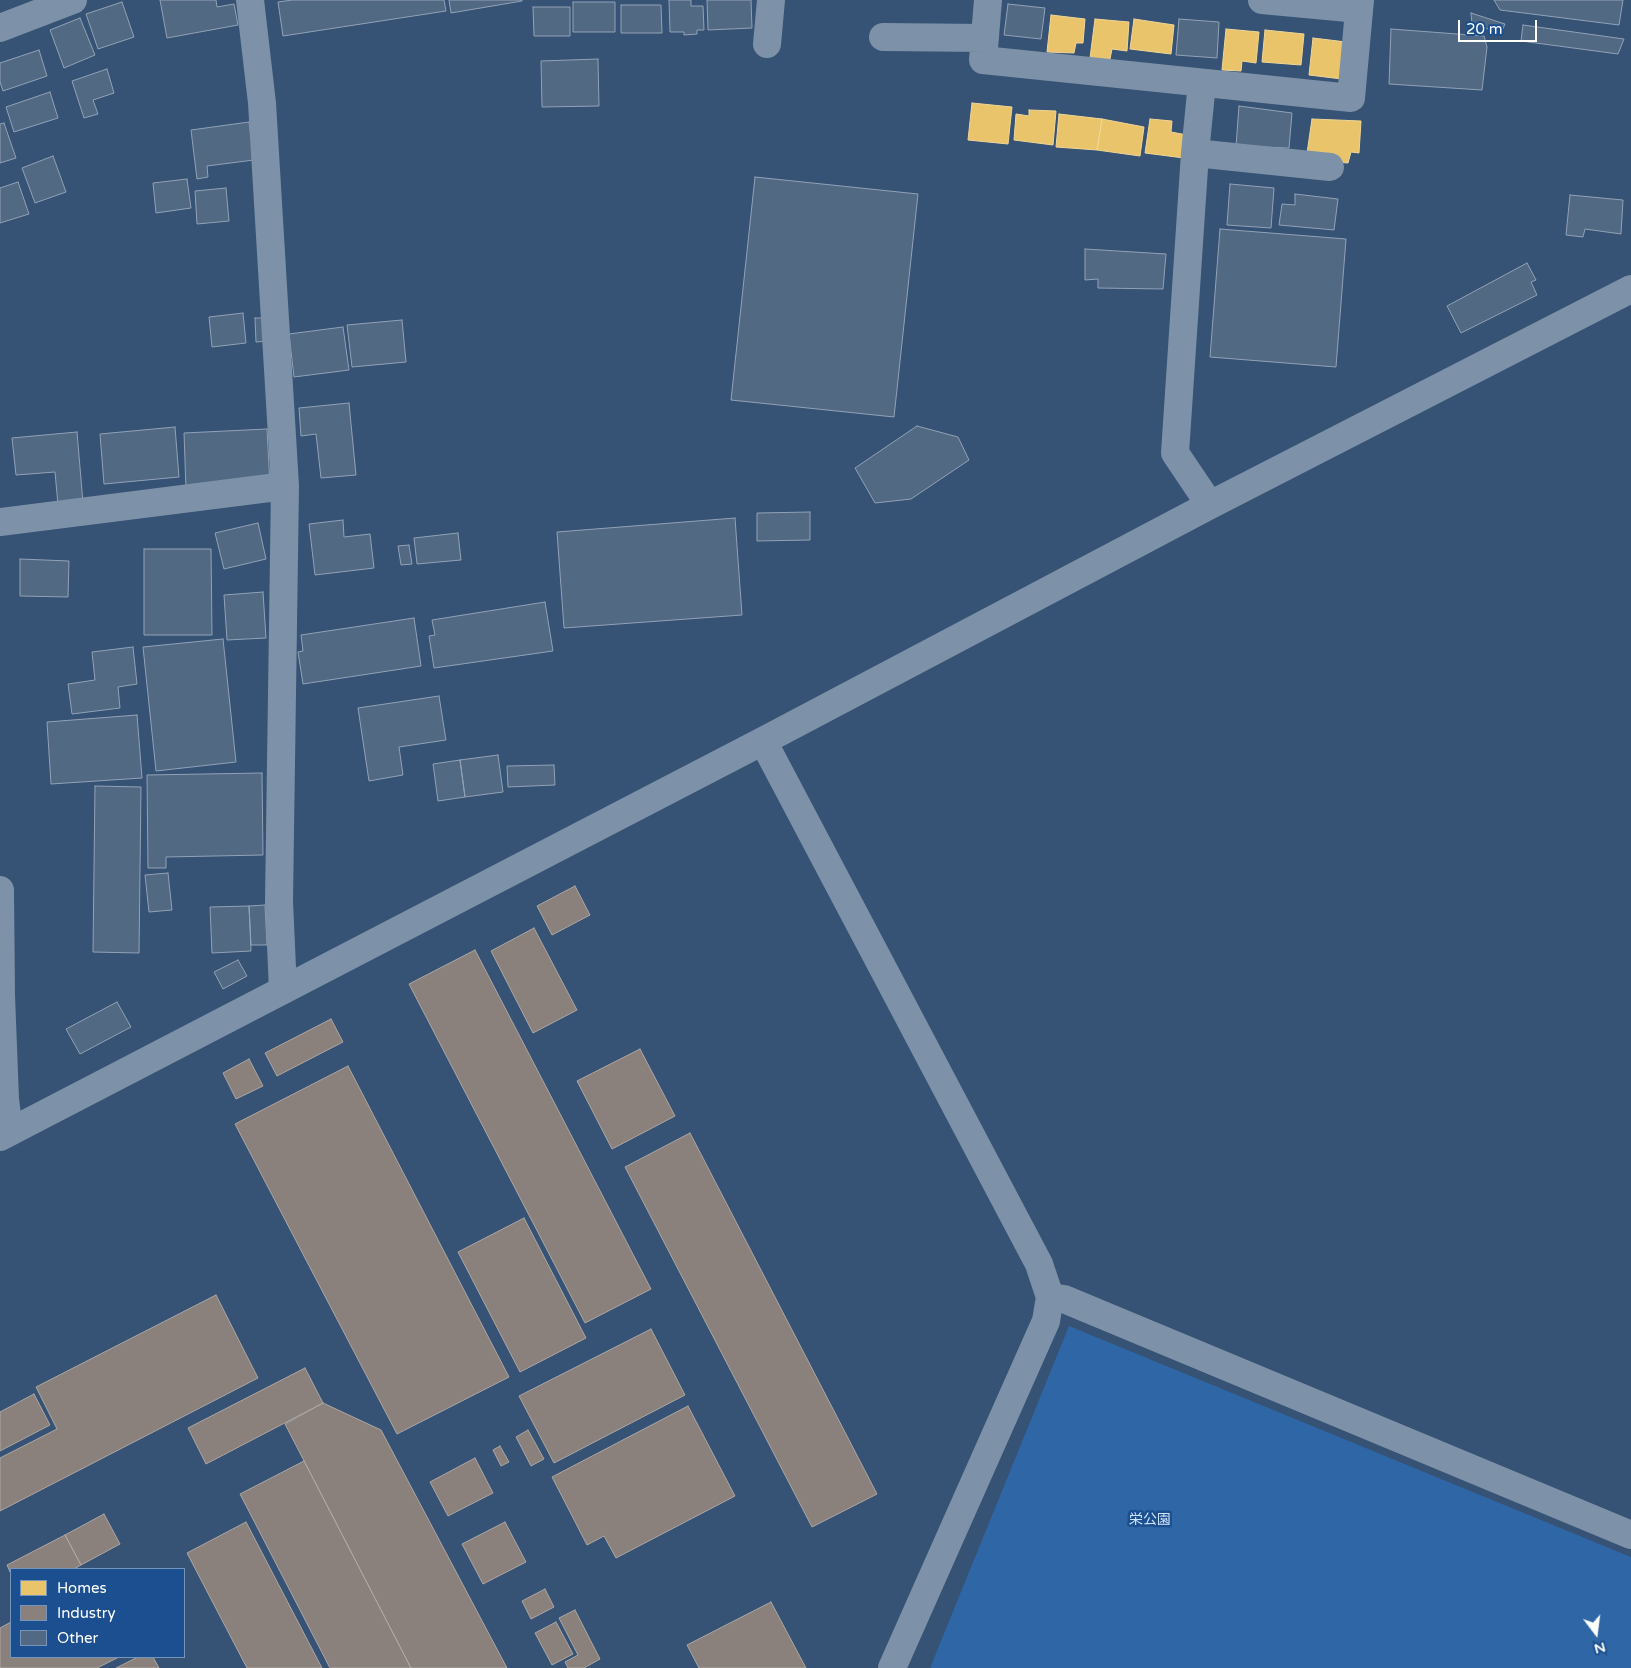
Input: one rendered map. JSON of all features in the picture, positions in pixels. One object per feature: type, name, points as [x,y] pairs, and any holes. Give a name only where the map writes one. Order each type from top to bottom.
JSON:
[{"type":"street","points":[[0,28],[73,0]]},
{"type":"street","points":[[250,0],[262,103],[285,486],[279,901],[283,990]]},
{"type":"street","points":[[767,44],[771,0]]},
{"type":"street","points":[[988,0],[982,60],[1351,98],[1360,4],[1262,0]]},
{"type":"street","points":[[883,37],[985,38]]},
{"type":"street","points":[[1202,83],[1175,453],[1210,505]]},
{"type":"street","points":[[1196,153],[1330,167]]},
{"type":"street","points":[[0,890],[5,1134],[1210,505],[1631,290]]},
{"type":"street","points":[[0,522],[285,486]]},
{"type":"street","points":[[763,740],[1039,1264],[1050,1297],[1046,1320],[892,1668]]},
{"type":"street","points":[[1050,1297],[1064,1299],[1631,1535]]},
{"type":"green space","name":"栄公園","points":[[1069,1326],[1631,1557],[1631,1668],[930,1668]]},
{"type":"building: Homes","points":[[1051,15],[1085,19],[1083,43],[1076,43],[1074,53],[1047,52]]},
{"type":"building: Homes","points":[[1095,19],[1129,22],[1127,51],[1112,49],[1110,59],[1090,58]]},
{"type":"building: Homes","points":[[1134,19],[1174,25],[1171,54],[1130,49]]},
{"type":"building: Homes","points":[[1226,29],[1259,32],[1256,63],[1242,61],[1241,71],[1222,70]]},
{"type":"building: Homes","points":[[1265,30],[1304,34],[1301,65],[1262,62]]},
{"type":"building: Homes","points":[[1313,38],[1346,42],[1342,79],[1309,75]]},
{"type":"building: Homes","points":[[972,103],[1012,107],[1008,144],[968,140]]},
{"type":"building: Homes","points":[[1029,110],[1056,111],[1053,145],[1014,140],[1016,114],[1029,116]]},
{"type":"building: Homes","points":[[1059,114],[1102,119],[1097,150],[1056,147]]},
{"type":"building: Homes","points":[[1102,119],[1144,127],[1140,156],[1097,150]]},
{"type":"building: Homes","points":[[1150,119],[1172,121],[1171,132],[1187,135],[1184,158],[1145,153]]},
{"type":"building: Homes","points":[[1312,119],[1361,121],[1359,153],[1351,152],[1348,163],[1306,160]]},
{"type":"building: Industry","points":[[575,886],[590,915],[552,935],[537,906]]},
{"type":"building: Industry","points":[[534,928],[577,1010],[533,1033],[491,951]]},
{"type":"building: Industry","points":[[475,950],[651,1289],[585,1323],[409,984]]},
{"type":"building: Industry","points":[[331,1019],[343,1042],[277,1076],[265,1053]]},
{"type":"building: Industry","points":[[640,1049],[675,1116],[612,1149],[577,1081]]},
{"type":"building: Industry","points":[[249,1059],[263,1086],[236,1099],[223,1073]]},
{"type":"building: Industry","points":[[348,1066],[509,1377],[397,1434],[235,1124]]},
{"type":"building: Industry","points":[[690,1133],[877,1494],[812,1527],[625,1167]]},
{"type":"building: Industry","points":[[524,1218],[586,1338],[520,1372],[458,1252]]},
{"type":"building: Industry","points":[[216,1295],[258,1378],[0,1511],[0,1458],[57,1429],[36,1387]]},
{"type":"building: Industry","points":[[651,1329],[685,1395],[554,1463],[519,1396]]},
{"type":"building: Industry","points":[[305,1368],[323,1403],[206,1464],[188,1428]]},
{"type":"building: Industry","points":[[34,1394],[50,1425],[0,1451],[0,1412]]},
{"type":"building: Industry","points":[[323,1403],[381,1430],[507,1668],[411,1668],[285,1424]]},
{"type":"building: Industry","points":[[688,1406],[735,1496],[616,1558],[604,1536],[587,1545],[552,1477]]},
{"type":"building: Industry","points":[[528,1430],[544,1459],[531,1466],[516,1437]]},
{"type":"building: Industry","points":[[500,1446],[509,1462],[501,1466],[493,1450]]},
{"type":"building: Industry","points":[[475,1458],[493,1493],[448,1516],[430,1482]]},
{"type":"building: Industry","points":[[304,1461],[411,1668],[330,1668],[240,1494]]},
{"type":"building: Industry","points":[[104,1514],[120,1544],[81,1565],[65,1535]]},
{"type":"building: Industry","points":[[246,1522],[322,1668],[247,1668],[187,1553]]},
{"type":"building: Industry","points":[[505,1522],[526,1562],[483,1584],[462,1544]]},
{"type":"building: Industry","points":[[65,1535],[81,1565],[76,1568],[10,1568],[10,1572],[7,1565]]},
{"type":"building: Industry","points":[[545,1589],[554,1607],[531,1619],[522,1601]]},
{"type":"building: Industry","points":[[771,1602],[806,1668],[699,1668],[687,1645]]},
{"type":"building: Industry","points":[[575,1610],[600,1659],[584,1668],[568,1668],[565,1662],[578,1655],[559,1618]]},
{"type":"building: Industry","points":[[556,1622],[573,1654],[552,1665],[535,1633]]},
{"type":"building: Industry","points":[[10,1623],[10,1658],[117,1658],[97,1668],[0,1668],[0,1628]]},
{"type":"building: Industry","points":[[136,1658],[154,1658],[159,1668],[116,1668]]},
{"type":"building: Other","points":[[160,0],[216,0],[217,7],[234,4],[238,25],[167,38]]},
{"type":"building: Other","points":[[292,0],[444,0],[446,11],[283,36],[278,2]]},
{"type":"building: Other","points":[[449,0],[522,0],[522,1],[451,13]]},
{"type":"building: Other","points":[[669,0],[691,0],[691,6],[703,6],[704,30],[697,30],[697,34],[684,35],[684,32],[670,32]]},
{"type":"building: Other","points":[[707,0],[751,0],[752,28],[708,30]]},
{"type":"building: Other","points":[[1494,0],[1623,0],[1619,25],[1500,10]]},
{"type":"building: Other","points":[[122,2],[134,37],[98,49],[86,14]]},
{"type":"building: Other","points":[[573,2],[615,2],[615,32],[573,32]]},
{"type":"building: Other","points":[[1008,4],[1045,8],[1041,39],[1004,35]]},
{"type":"building: Other","points":[[621,5],[661,5],[662,33],[621,33]]},
{"type":"building: Other","points":[[533,7],[570,7],[570,36],[534,36]]},
{"type":"building: Other","points":[[1471,13],[1505,24],[1501,33],[1472,24]]},
{"type":"building: Other","points":[[80,18],[95,55],[64,68],[50,30]]},
{"type":"building: Other","points":[[1179,19],[1219,22],[1217,58],[1176,55]]},
{"type":"building: Other","points":[[1523,25],[1624,39],[1618,54],[1521,41]]},
{"type":"building: Other","points":[[1391,29],[1484,36],[1487,47],[1482,90],[1389,84]]},
{"type":"building: Other","points":[[39,50],[47,76],[3,91],[0,82],[0,63]]},
{"type":"building: Other","points":[[598,59],[599,106],[542,107],[541,61]]},
{"type":"building: Other","points":[[107,69],[114,93],[93,100],[98,114],[84,118],[72,81]]},
{"type":"building: Other","points":[[50,92],[58,118],[14,132],[6,107]]},
{"type":"building: Other","points":[[1239,106],[1292,113],[1289,148],[1236,146]]},
{"type":"building: Other","points":[[249,122],[254,160],[207,166],[208,177],[197,179],[191,130]]},
{"type":"building: Other","points":[[4,123],[16,158],[0,163],[0,124]]},
{"type":"building: Other","points":[[53,156],[66,192],[35,203],[22,168]]},
{"type":"building: Other","points":[[755,177],[918,194],[894,417],[731,400]]},
{"type":"building: Other","points":[[187,179],[191,208],[156,213],[153,183]]},
{"type":"building: Other","points":[[18,182],[29,214],[0,223],[0,188]]},
{"type":"building: Other","points":[[1230,184],[1274,188],[1271,228],[1227,225]]},
{"type":"building: Other","points":[[226,188],[229,221],[197,224],[195,191]]},
{"type":"building: Other","points":[[1295,194],[1338,199],[1334,230],[1279,225],[1282,204],[1295,205]]},
{"type":"building: Other","points":[[1570,195],[1623,200],[1621,234],[1585,229],[1583,237],[1566,235]]},
{"type":"building: Other","points":[[1220,229],[1346,239],[1336,367],[1210,357]]},
{"type":"building: Other","points":[[1085,249],[1166,254],[1163,289],[1098,288],[1098,279],[1085,280]]},
{"type":"building: Other","points":[[1527,263],[1536,280],[1531,282],[1537,295],[1461,333],[1447,306]]},
{"type":"building: Other","points":[[243,313],[246,343],[212,347],[209,317]]},
{"type":"building: Other","points":[[255,318],[269,318],[269,341],[256,342]]},
{"type":"building: Other","points":[[402,320],[406,362],[352,367],[347,325]]},
{"type":"building: Other","points":[[343,327],[349,370],[294,377],[289,334]]},
{"type":"building: Other","points":[[349,403],[356,475],[321,478],[316,434],[301,436],[299,408]]},
{"type":"building: Other","points":[[917,426],[958,437],[969,460],[911,499],[875,503],[855,468]]},
{"type":"building: Other","points":[[175,427],[179,477],[104,484],[100,434]]},
{"type":"building: Other","points":[[267,429],[270,485],[186,489],[184,433]]},
{"type":"building: Other","points":[[77,432],[83,503],[58,505],[55,472],[16,475],[12,438]]},
{"type":"building: Other","points":[[810,512],[810,540],[757,541],[757,513]]},
{"type":"building: Other","points":[[735,518],[742,615],[564,628],[557,532]]},
{"type":"building: Other","points":[[343,520],[344,537],[370,534],[374,568],[315,575],[309,524]]},
{"type":"building: Other","points":[[258,523],[266,559],[224,569],[215,533]]},
{"type":"building: Other","points":[[458,533],[461,560],[417,564],[414,538]]},
{"type":"building: Other","points":[[409,545],[412,564],[401,565],[398,546]]},
{"type":"building: Other","points":[[144,549],[211,549],[212,635],[144,635]]},
{"type":"building: Other","points":[[20,559],[69,561],[68,597],[20,596]]},
{"type":"building: Other","points":[[263,592],[266,638],[227,640],[224,595]]},
{"type":"building: Other","points":[[545,602],[553,651],[434,668],[429,636],[435,635],[432,620]]},
{"type":"building: Other","points":[[414,618],[421,666],[303,684],[298,652],[303,651],[301,635]]},
{"type":"building: Other","points":[[223,639],[236,762],[156,771],[143,647]]},
{"type":"building: Other","points":[[133,647],[137,684],[118,687],[120,708],[72,714],[68,684],[95,680],[92,652]]},
{"type":"building: Other","points":[[439,696],[446,740],[399,747],[403,775],[369,781],[358,708]]},
{"type":"building: Other","points":[[137,715],[142,778],[51,784],[47,722]]},
{"type":"building: Other","points":[[498,755],[503,792],[465,797],[460,760]]},
{"type":"building: Other","points":[[460,760],[465,797],[438,801],[433,764]]},
{"type":"building: Other","points":[[554,765],[555,785],[508,787],[507,766]]},
{"type":"building: Other","points":[[262,773],[263,855],[166,857],[166,868],[148,868],[147,775]]},
{"type":"building: Other","points":[[95,786],[141,787],[139,953],[93,952]]},
{"type":"building: Other","points":[[168,873],[172,910],[149,912],[145,875]]},
{"type":"building: Other","points":[[265,905],[267,945],[251,945],[249,906]]},
{"type":"building: Other","points":[[249,906],[251,951],[212,953],[210,907]]},
{"type":"building: Other","points":[[238,960],[247,976],[223,989],[214,972]]},
{"type":"building: Other","points":[[117,1002],[131,1027],[80,1054],[66,1029]]}]
